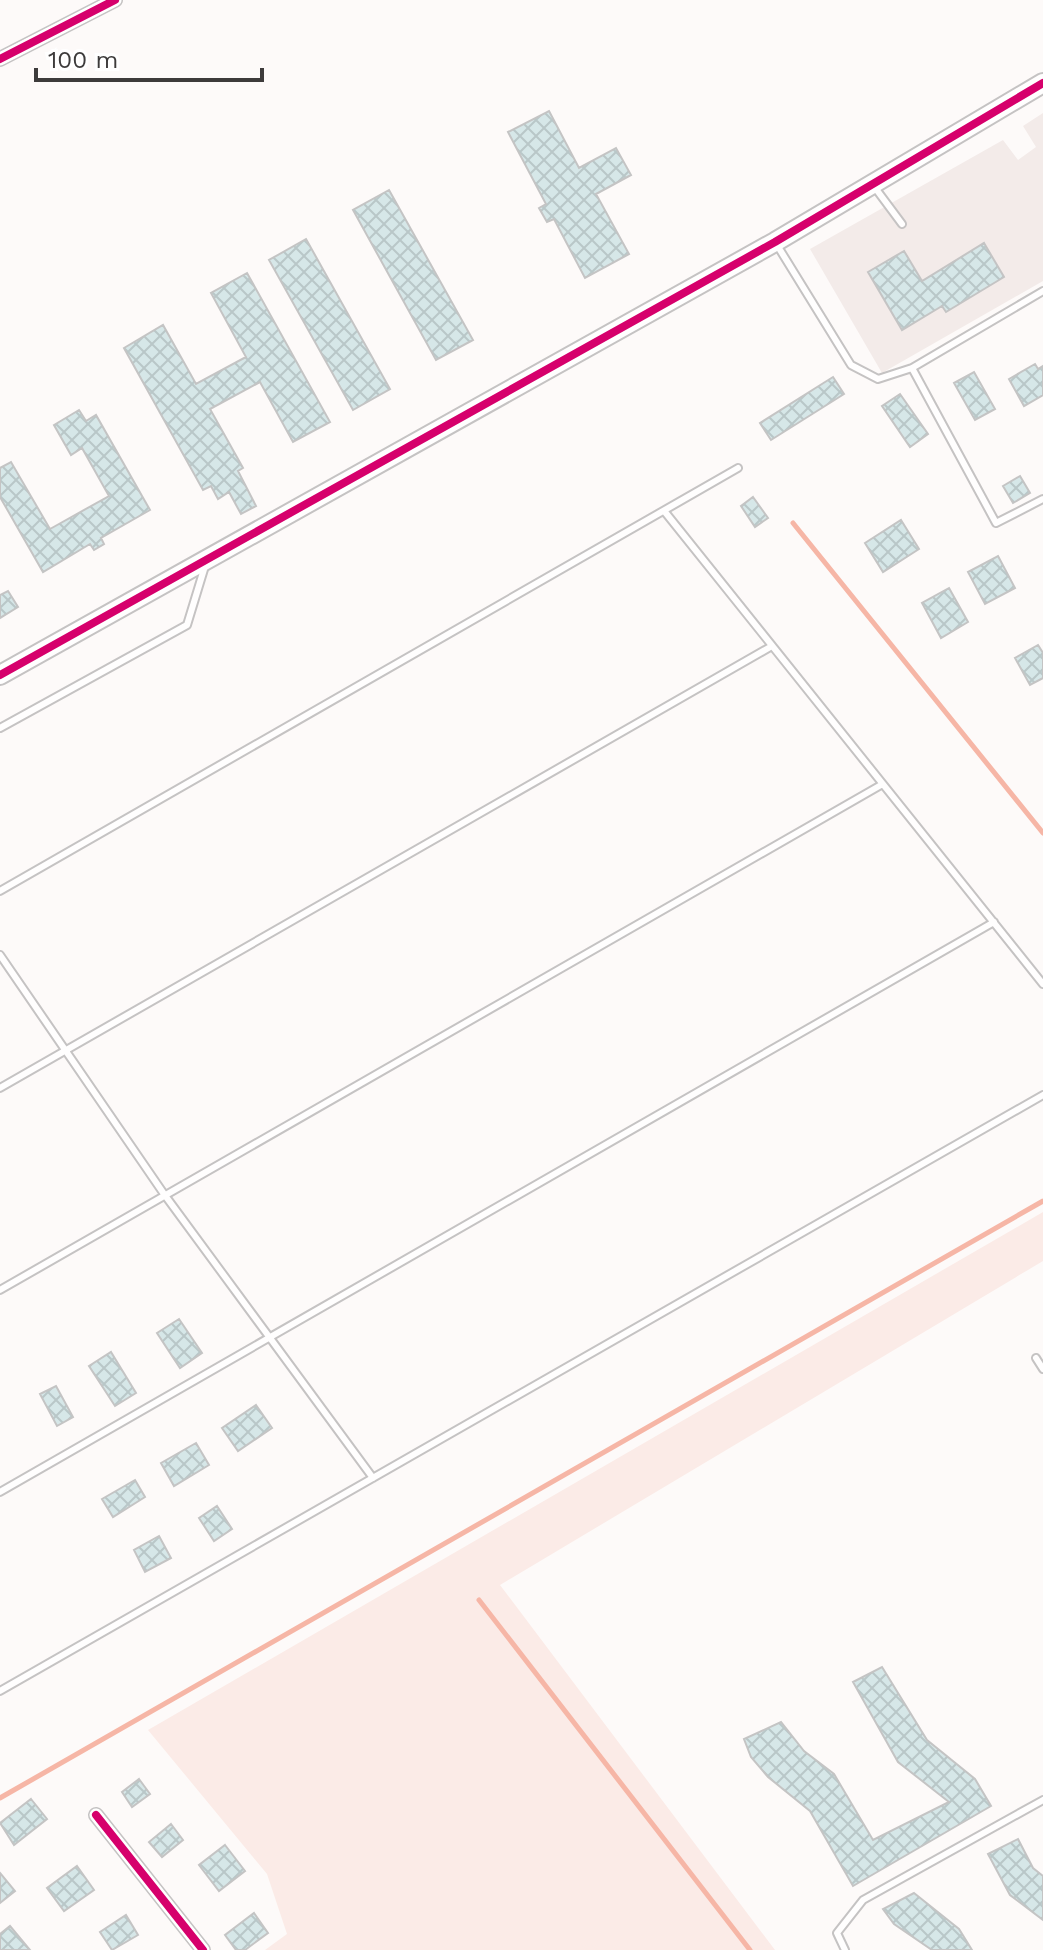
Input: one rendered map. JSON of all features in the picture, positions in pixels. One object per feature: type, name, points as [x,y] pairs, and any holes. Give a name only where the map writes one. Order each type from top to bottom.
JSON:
[{"type":"street","points":[[0,59],[115,0]]},
{"type":"street","points":[[0,675],[775,242],[1043,83]]},
{"type":"street","points":[[96,1815],[203,1950]]},
{"type":"lane","points":[[873,184],[902,224]]},
{"type":"lane","points":[[775,242],[851,365],[878,379],[912,368],[1043,291]]},
{"type":"lane","points":[[912,368],[996,523],[1043,499]]},
{"type":"lane","points":[[0,891],[738,468]]},
{"type":"lane","points":[[665,512],[1043,984]]},
{"type":"lane","points":[[0,728],[187,625],[207,559]]},
{"type":"lane","points":[[0,1088],[772,646]]},
{"type":"lane","points":[[0,1290],[881,785]]},
{"type":"lane","points":[[0,1492],[267,1336],[994,922]]},
{"type":"lane","points":[[0,955],[164,1194],[373,1478]]},
{"type":"lane","points":[[0,1691],[1043,1095]]},
{"type":"lane","points":[[1036,1358],[1043,1369]]},
{"type":"lane","points":[[845,1950],[837,1933],[863,1900],[1043,1800]]},
{"type":"shaded area","points":[[1043,113],[1043,281],[882,373],[810,249],[1003,140],[1018,160],[1036,147],[1023,126]]},
{"type":"shaded area","points":[[1043,1212],[1043,1261],[500,1585],[775,1950],[265,1950],[287,1934],[267,1874],[148,1730]]},
{"type":"building","points":[[549,111],[579,168],[616,148],[631,175],[596,194],[629,254],[585,278],[554,219],[547,222],[539,208],[546,204],[508,132]]},
{"type":"building","points":[[389,190],[473,340],[436,360],[353,210]]},
{"type":"building","points":[[306,239],[390,389],[353,410],[269,260]]},
{"type":"building","points":[[984,243],[1004,277],[946,312],[942,306],[902,330],[868,272],[904,251],[922,281]]},
{"type":"building","points":[[247,273],[330,422],[293,442],[260,382],[210,409],[243,468],[238,471],[256,506],[241,514],[229,492],[218,499],[211,486],[203,490],[124,348],[163,325],[196,384],[246,357],[211,293]]},
{"type":"building","points":[[1035,364],[1038,369],[1043,366],[1043,395],[1024,406],[1009,379]]},
{"type":"building","points":[[974,372],[995,409],[975,420],[954,383]]},
{"type":"building","points":[[833,377],[844,394],[771,440],[760,423]]},
{"type":"building","points":[[900,394],[928,434],[910,447],[882,406]]},
{"type":"building","points":[[79,410],[86,421],[96,415],[150,510],[101,538],[104,544],[94,550],[90,544],[43,572],[0,497],[0,468],[11,462],[50,529],[109,496],[82,448],[71,455],[54,425]]},
{"type":"building","points":[[1020,476],[1030,493],[1013,503],[1003,486]]},
{"type":"building","points":[[753,497],[768,518],[755,527],[741,506]]},
{"type":"building","points":[[901,520],[919,549],[883,572],[865,543]]},
{"type":"building","points":[[998,556],[1015,588],[985,604],[968,572]]},
{"type":"building","points":[[949,588],[968,622],[941,638],[922,603]]},
{"type":"building","points":[[8,591],[18,607],[0,618],[0,595]]},
{"type":"building","points":[[1038,645],[1043,653],[1043,678],[1030,685],[1015,658]]},
{"type":"building","points":[[179,1319],[202,1353],[180,1368],[157,1333]]},
{"type":"building","points":[[111,1352],[136,1393],[115,1406],[89,1366]]},
{"type":"building","points":[[56,1386],[73,1417],[57,1426],[40,1394]]},
{"type":"building","points":[[256,1405],[272,1428],[238,1451],[222,1428]]},
{"type":"building","points":[[196,1443],[209,1465],[174,1486],[161,1463]]},
{"type":"building","points":[[135,1480],[145,1497],[113,1517],[102,1499]]},
{"type":"building","points":[[217,1506],[232,1529],[214,1541],[199,1518]]},
{"type":"building","points":[[159,1536],[171,1558],[145,1572],[134,1550]]},
{"type":"building","points":[[882,1667],[927,1740],[975,1779],[991,1806],[853,1886],[810,1811],[768,1777],[751,1757],[744,1739],[781,1722],[804,1751],[834,1774],[873,1840],[949,1802],[898,1762],[853,1682]]},
{"type":"building","points":[[139,1779],[150,1794],[132,1807],[122,1792]]},
{"type":"building","points":[[31,1799],[47,1819],[14,1845],[0,1823]]},
{"type":"building","points":[[171,1824],[183,1840],[162,1857],[149,1842]]},
{"type":"building","points":[[1018,1839],[1033,1868],[1043,1876],[1043,1920],[1010,1895],[988,1854]]},
{"type":"building","points":[[225,1845],[245,1871],[219,1891],[199,1865]]},
{"type":"building","points":[[77,1866],[94,1890],[64,1911],[47,1888]]},
{"type":"building","points":[[0,1873],[15,1891],[0,1903]]},
{"type":"building","points":[[914,1893],[959,1929],[972,1950],[932,1950],[894,1924],[883,1909]]},
{"type":"building","points":[[254,1913],[268,1933],[245,1950],[236,1950],[225,1935]]},
{"type":"building","points":[[126,1915],[138,1935],[112,1950],[100,1932]]},
{"type":"building","points":[[10,1926],[30,1950],[0,1950],[0,1934]]},
{"type":"waterway","points":[[793,523],[1043,833]]},
{"type":"waterway","points":[[0,1798],[1043,1201]]},
{"type":"waterway","points":[[479,1600],[750,1950]]},
{"type":"cycle path","points":[[0,59],[115,0]]},
{"type":"cycle path","points":[[0,675],[775,242],[1043,83]]},
{"type":"cycle path","points":[[96,1815],[203,1950]]}]
